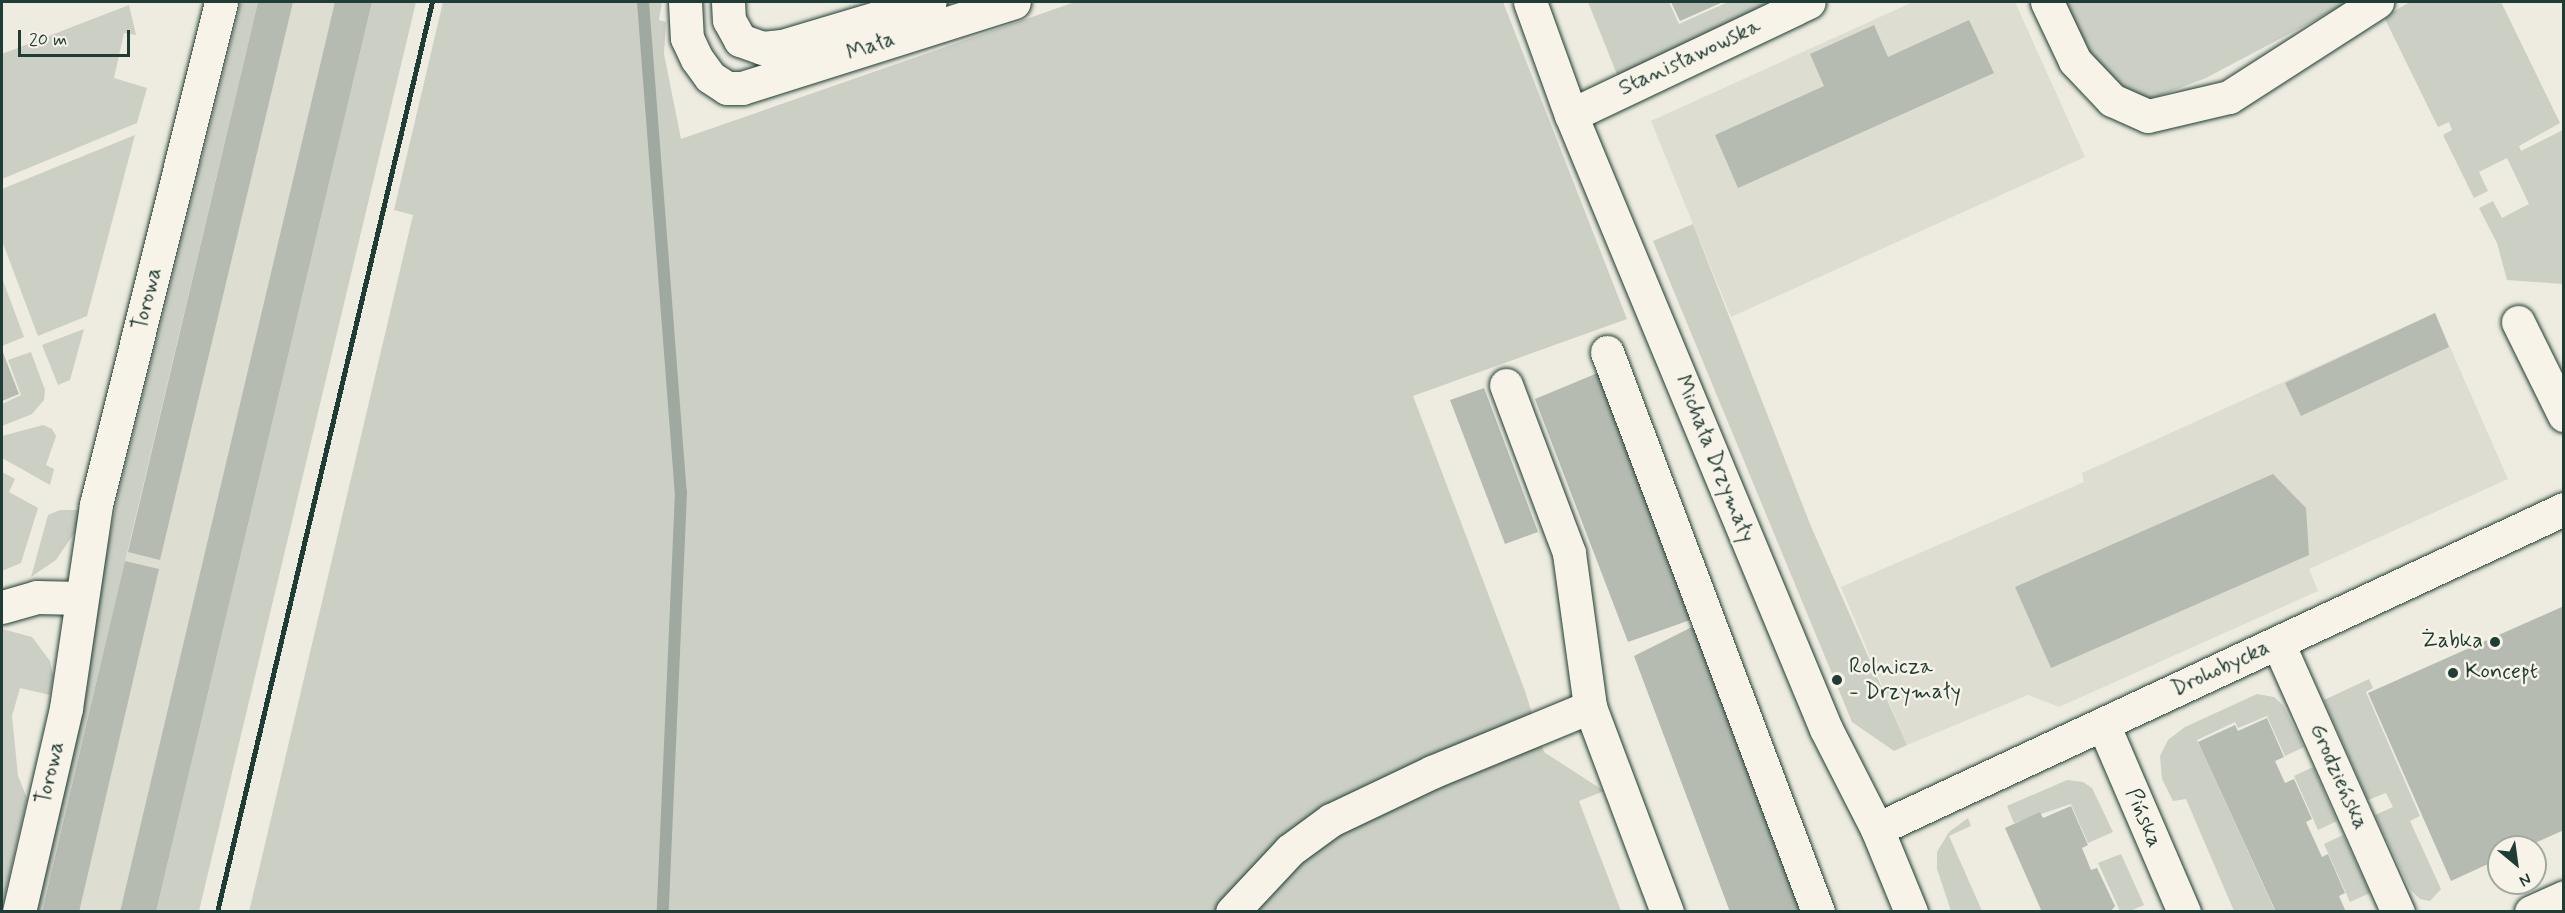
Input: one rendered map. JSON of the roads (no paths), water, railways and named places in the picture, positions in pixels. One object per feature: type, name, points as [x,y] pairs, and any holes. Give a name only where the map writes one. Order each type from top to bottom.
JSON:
[{"type":"street","name":"Torowa","points":[[19,912],[66,708],[96,505],[222,2]]},
{"type":"street","name":"Mała","points":[[685,2],[687,38],[710,77],[727,88],[763,83],[1014,2]]},
{"type":"street","name":"Mała","points":[[728,2],[729,20],[740,40],[762,48],[782,46],[930,2]]},
{"type":"street","name":"Michała Drzymały","points":[[1530,2],[1571,115],[1826,729],[1877,829],[1911,912]]},
{"type":"street","name":"Stanisławowska","points":[[1571,115],[1809,2]]},
{"type":"street","points":[[2047,2],[2075,61],[2112,100],[2148,116],[2229,97],[2377,2]]},
{"type":"street","points":[[2518,322],[2564,415]]},
{"type":"street","points":[[1607,352],[1818,912]]},
{"type":"street","points":[[1506,385],[1569,553],[1590,707],[1667,912]]},
{"type":"street","name":"Drohobycka","points":[[1877,829],[2564,509]]},
{"type":"street","points":[[2,607],[37,597],[81,598]]},
{"type":"street","name":"Grodzieńska","points":[[2278,643],[2398,912]]},
{"type":"street","points":[[1232,912],[1290,850],[1331,820],[1432,772],[1590,707]]},
{"type":"street","name":"Pińska","points":[[2103,724],[2184,912]]},
{"type":"street","points":[[2531,912],[2564,897]]},
{"type":"waterway","points":[[643,2],[681,492],[663,912]]},
{"type":"railway","points":[[217,912],[432,2]]},
{"type":"place","name":"Żabka","points":[[2495,642]]},
{"type":"place","name":"Koncept","points":[[2453,673]]},
{"type":"place","name":"Rolnicza - Drzymały","points":[[1837,680]]}]
